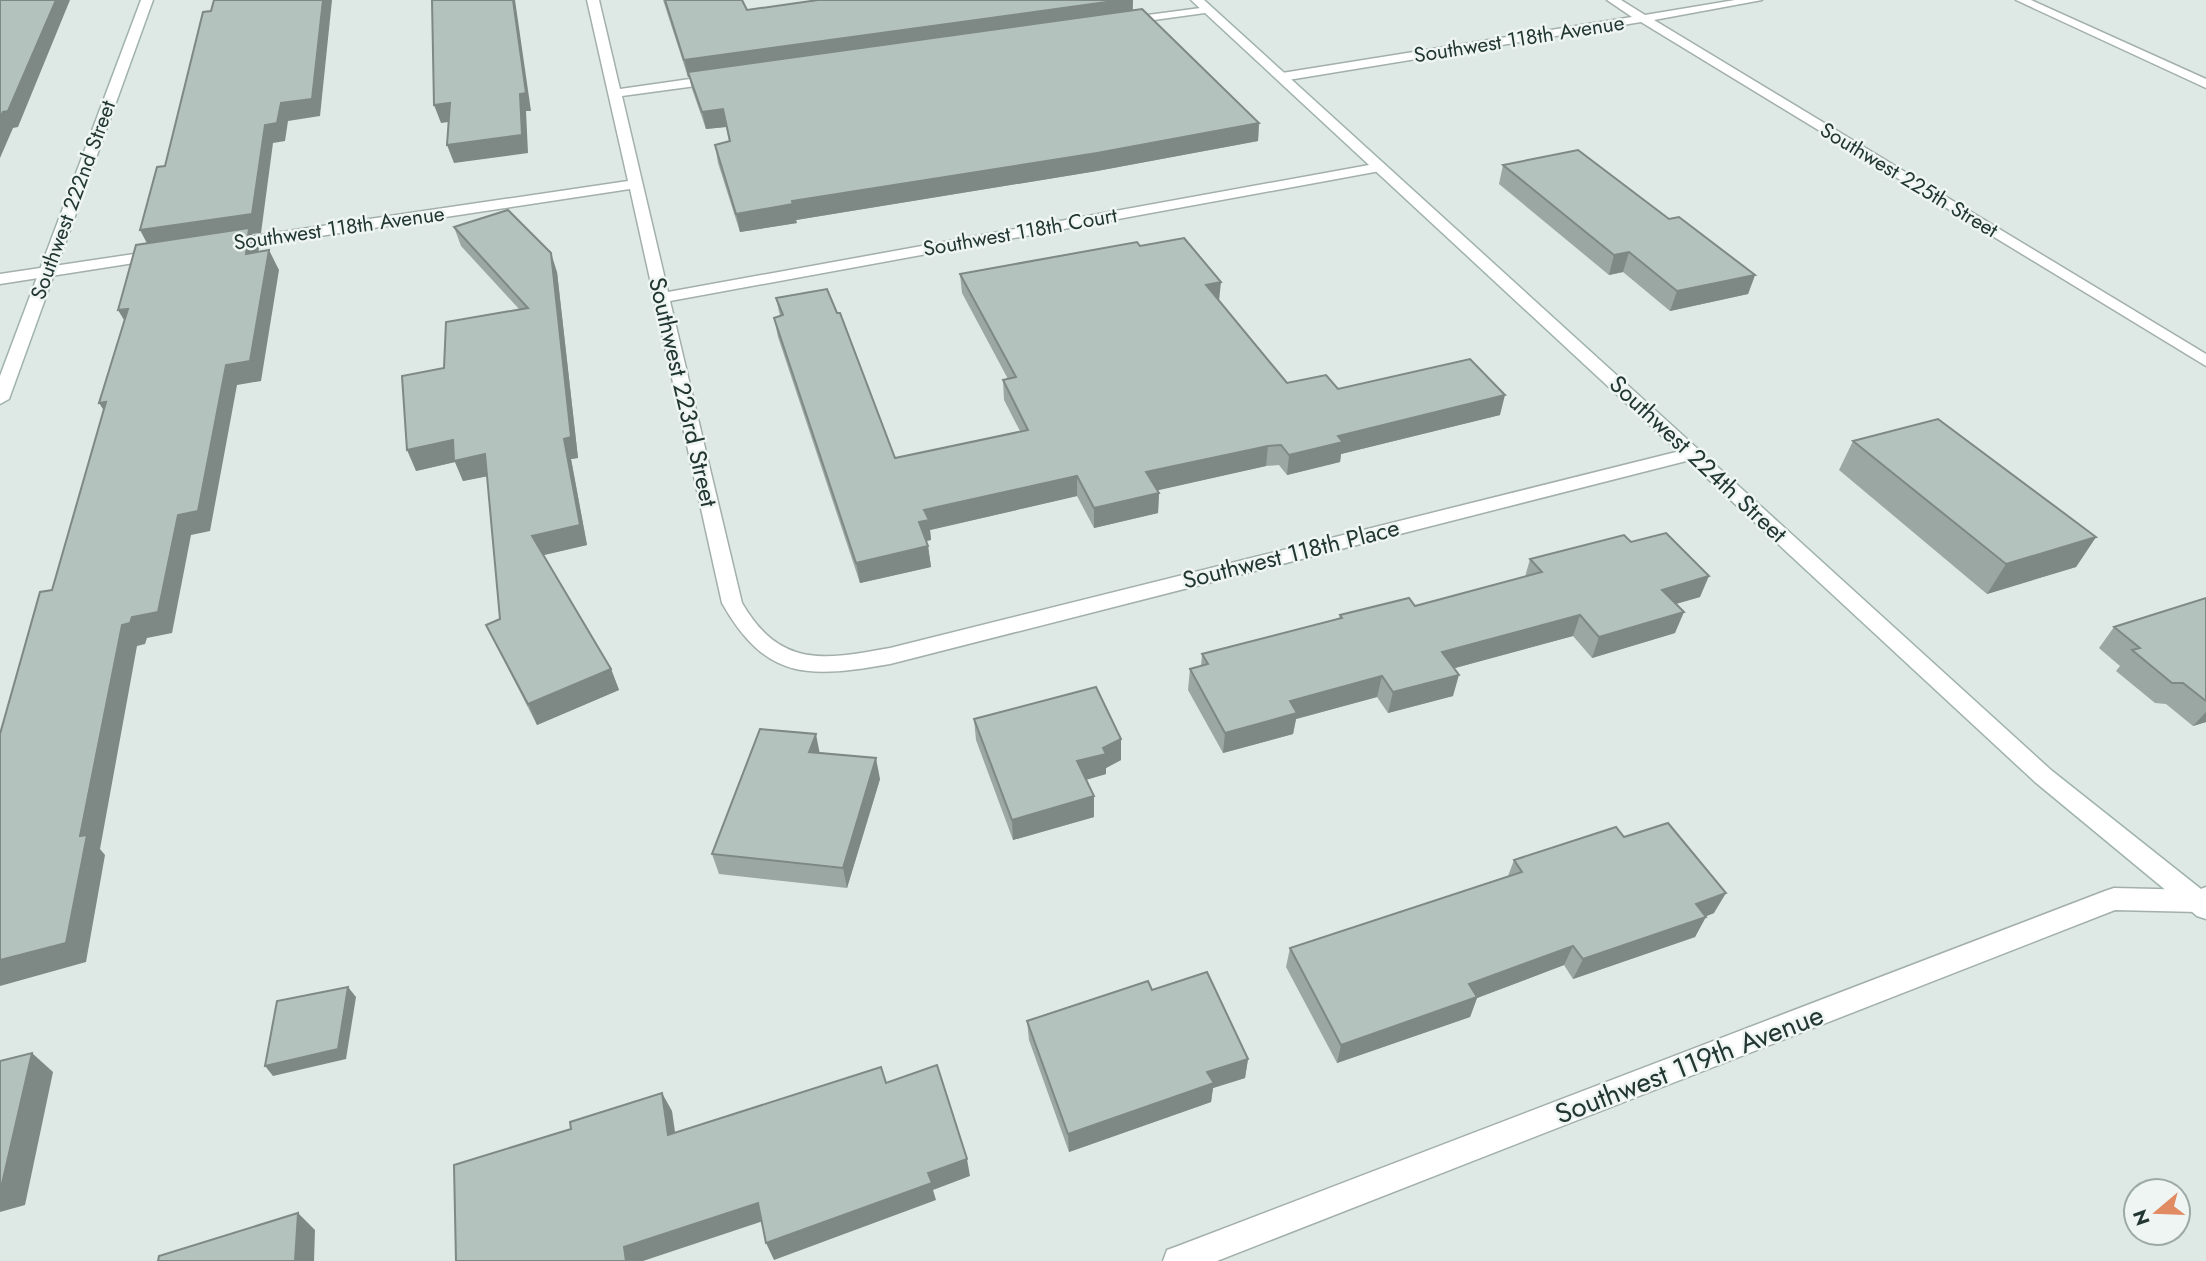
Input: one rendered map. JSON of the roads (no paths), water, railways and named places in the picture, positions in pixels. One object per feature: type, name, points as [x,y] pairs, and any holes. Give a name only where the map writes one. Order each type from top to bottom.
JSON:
[{"type":"street","name":"Southwest 222nd Street","points":[[0,399],[147,0]]},
{"type":"street","name":"Southwest 223rd Street","points":[[593,0],[617,93],[660,298],[732,603],[752,637],[768,651],[793,663],[830,665],[890,656]]},
{"type":"street","name":"Southwest 225th Street","points":[[1613,0],[2206,361]]},
{"type":"street","name":"Southwest 118th Avenue","points":[[1282,77],[1756,0]]},
{"type":"street","points":[[2022,0],[2206,84]]},
{"type":"street","points":[[1118,22],[1203,5]]},
{"type":"street","name":"Southwest 224th Street","points":[[1203,5],[2043,776],[2203,902]]},
{"type":"street","points":[[617,93],[726,78]]},
{"type":"street","name":"Southwest 118th Court","points":[[660,298],[1380,167]]},
{"type":"street","name":"Southwest 118th Avenue","points":[[215,247],[637,184]]},
{"type":"street","points":[[0,279],[175,253]]},
{"type":"street","name":"Southwest 118th Place","points":[[890,656],[1692,454]]},
{"type":"street","name":"Southwest 119th Avenue","points":[[1178,1261],[2114,900],[2203,902]]}]
